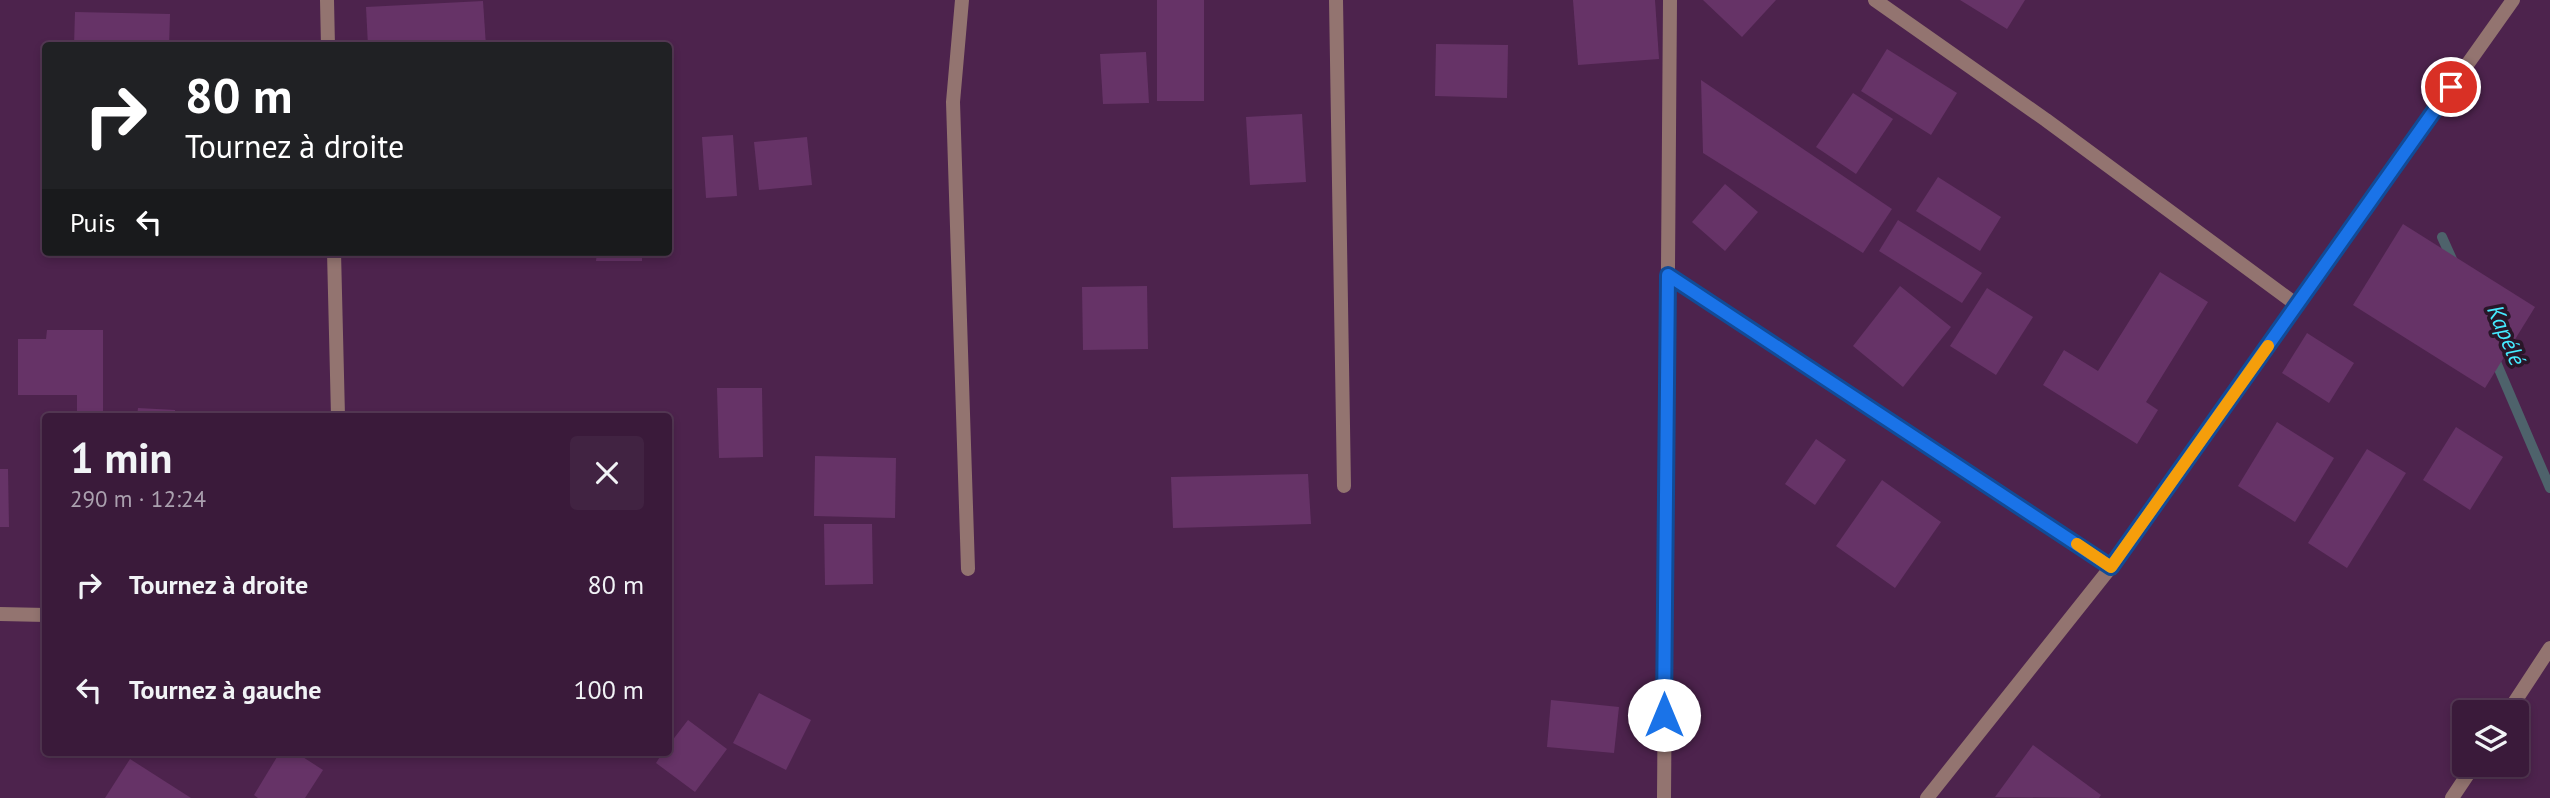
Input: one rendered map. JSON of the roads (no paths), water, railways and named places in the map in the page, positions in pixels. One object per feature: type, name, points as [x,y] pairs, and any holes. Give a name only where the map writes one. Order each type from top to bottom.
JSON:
[{"type":"street","points":[[327,0],[328,42]]},
{"type":"street","points":[[962,0],[953,102],[968,569]]},
{"type":"street","points":[[1336,0],[1344,486]]},
{"type":"street","points":[[1664,798],[1670,0]]},
{"type":"street","points":[[1875,0],[2046,120],[2297,305]]},
{"type":"street","points":[[1927,798],[2111,567],[2513,0]]},
{"type":"street","points":[[334,256],[338,413]]},
{"type":"street","points":[[1668,275],[2111,567]]},
{"type":"street","points":[[0,614],[42,615]]},
{"type":"street","points":[[2516,700],[2550,648]]},
{"type":"street","points":[[2452,798],[2466,777]]},
{"type":"waterway","name":"Kapélé","points":[[2442,237],[2455,266]]},
{"type":"waterway","name":"Kapélé","points":[[2493,355],[2550,488]]}]
